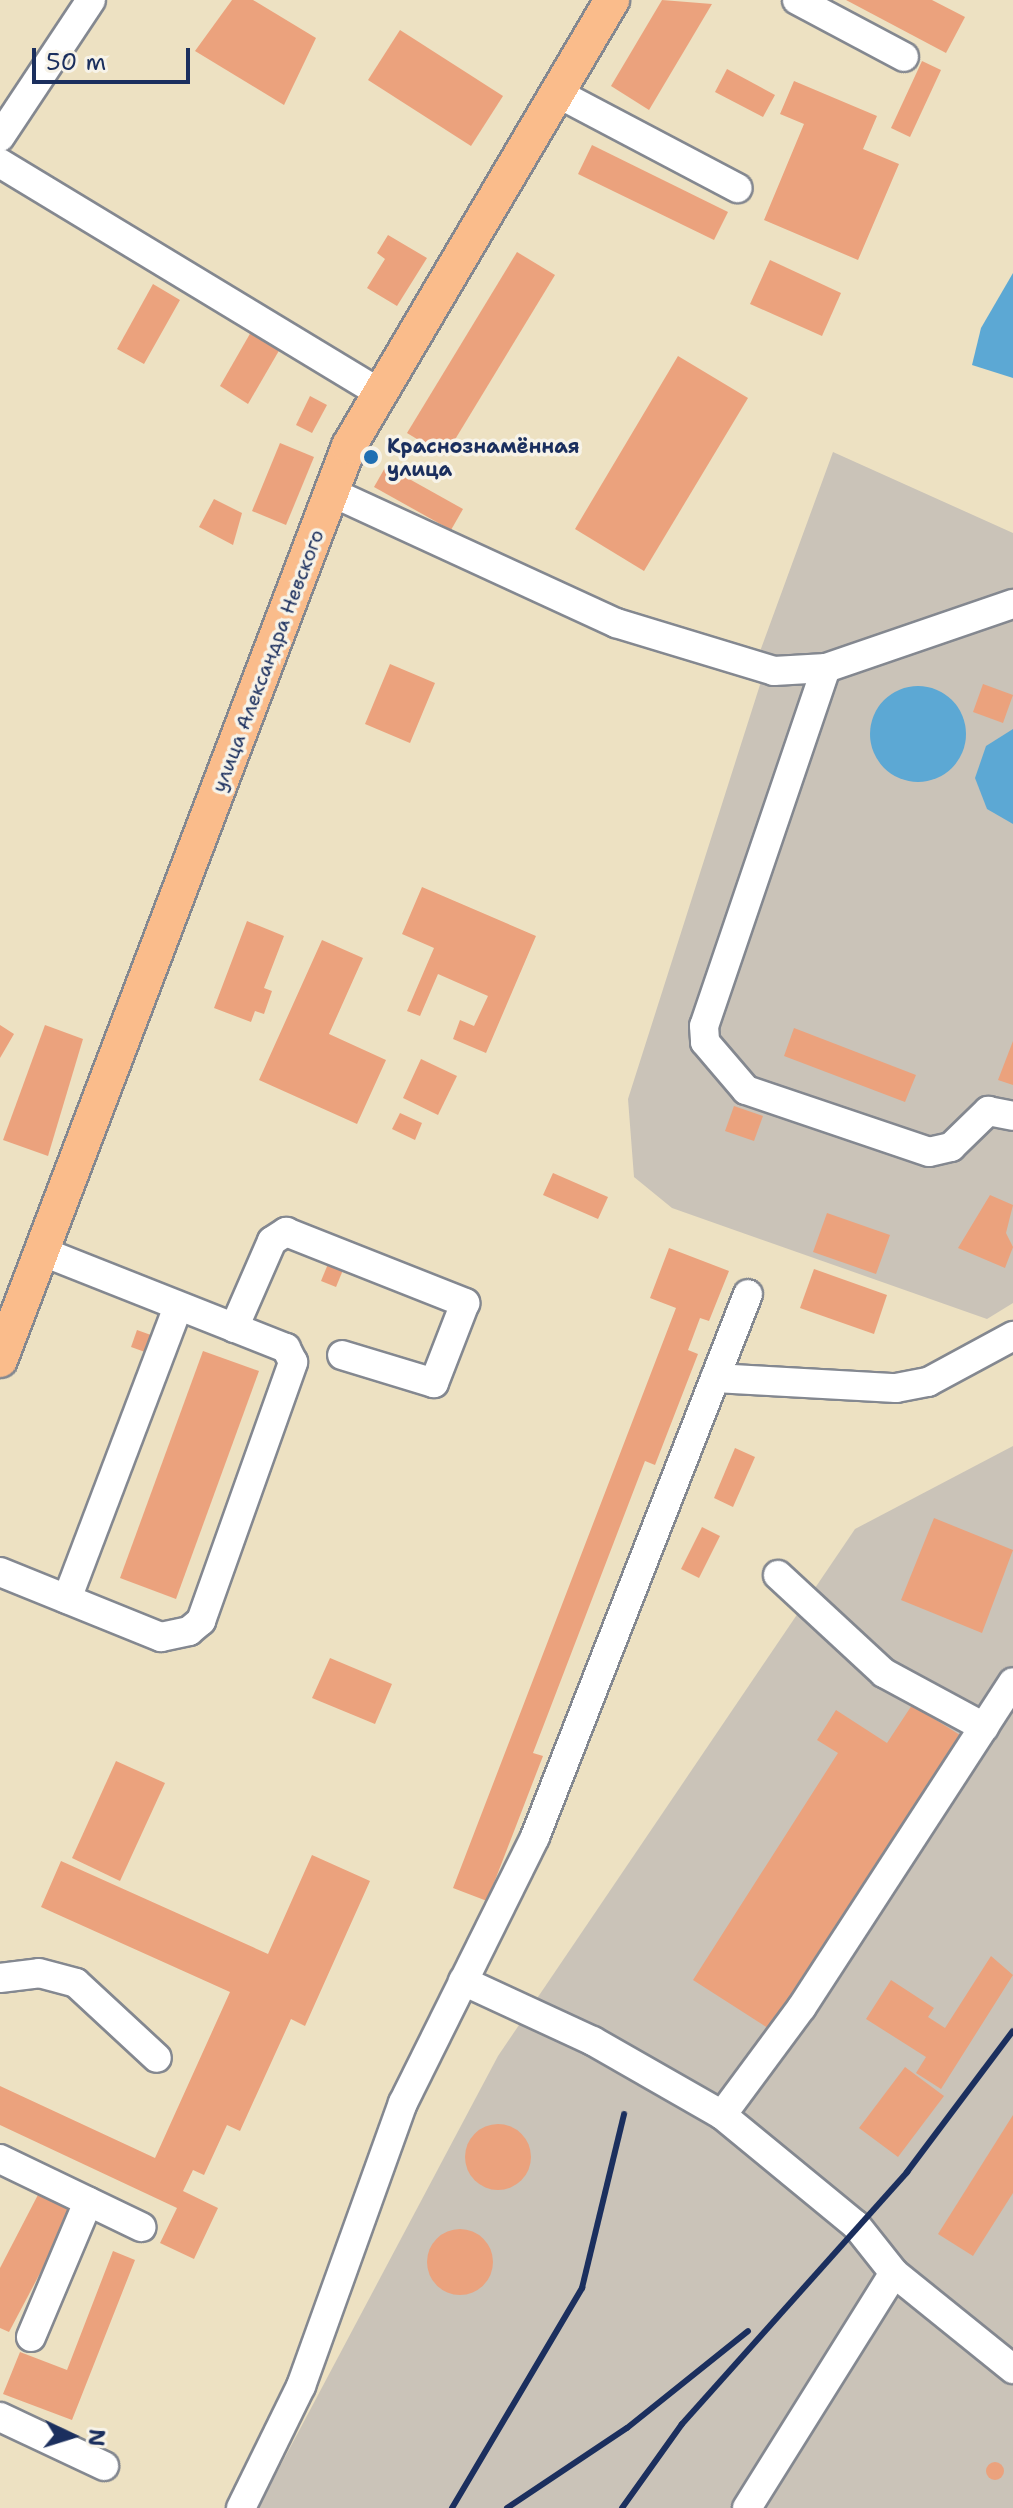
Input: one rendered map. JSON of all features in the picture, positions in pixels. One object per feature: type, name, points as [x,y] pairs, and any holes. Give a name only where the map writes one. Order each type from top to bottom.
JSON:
[{"type":"main road","name":"улица Александра Невского","points":[[0,1360],[6,1324],[41,1251],[331,492],[378,392],[612,0]]},
{"type":"street","points":[[0,137],[91,0]]},
{"type":"street","points":[[797,0],[904,57]]},
{"type":"street","points":[[557,93],[737,188]]},
{"type":"street","points":[[0,163],[378,392]]},
{"type":"street","points":[[331,492],[616,623],[774,671],[826,668],[1013,604]]},
{"type":"street","points":[[826,668],[704,1026],[705,1042],[746,1090],[929,1152],[951,1147],[988,1111],[1013,1116]]},
{"type":"street","points":[[234,1328],[272,1241],[286,1232],[465,1303],[434,1383],[342,1355]]},
{"type":"street","points":[[0,1572],[161,1637],[201,1621],[293,1362],[286,1348],[41,1251]]},
{"type":"street","points":[[241,2508],[301,2386],[403,2103],[535,1837],[748,1294]]},
{"type":"street","points":[[67,1599],[178,1307]]},
{"type":"street","points":[[715,1378],[896,1388],[928,1382],[1013,1336]]},
{"type":"street","points":[[778,1575],[884,1673],[984,1727]]},
{"type":"street","points":[[722,2115],[802,2007],[984,1727],[1009,1696]]},
{"type":"street","points":[[0,1978],[39,1973],[76,1983],[157,2058]]},
{"type":"street","points":[[463,1981],[593,2041],[722,2115],[856,2225],[894,2273],[1013,2369]]},
{"type":"street","points":[[0,2159],[141,2227]]},
{"type":"street","points":[[31,2337],[88,2202]]},
{"type":"street","points":[[747,2508],[894,2273]]},
{"type":"street","points":[[0,2417],[104,2466]]},
{"type":"shaded area","points":[[833,452],[1013,533],[1013,1303],[987,1319],[672,1208],[634,1177],[628,1099],[765,669],[755,665]]},
{"type":"shaded area","points":[[1013,1446],[1013,2508],[258,2508],[498,2056],[855,1529]]},
{"type":"water","points":[[1013,273],[1013,378],[972,365],[981,328]]},
{"type":"water","points":[[918,686],[936,690],[952,700],[962,716],[966,734],[962,752],[952,768],[936,778],[918,782],[900,778],[884,768],[874,752],[870,734],[874,716],[884,700],[900,690]]},
{"type":"water","points":[[1013,729],[1013,824],[987,809],[975,778],[986,746]]},
{"type":"building","points":[[232,0],[253,0],[316,38],[284,105],[195,51]]},
{"type":"building","points":[[662,0],[712,4],[649,110],[611,86]]},
{"type":"building","points":[[846,0],[932,0],[965,17],[946,53]]},
{"type":"building","points":[[400,30],[503,96],[471,146],[368,80]]},
{"type":"building","points":[[922,61],[941,70],[910,137],[891,128]]},
{"type":"building","points":[[727,69],[775,95],[763,117],[715,92]]},
{"type":"building","points":[[794,81],[877,116],[863,149],[899,164],[858,260],[764,220],[804,124],[780,114]]},
{"type":"building","points":[[592,145],[728,212],[714,240],[578,174]]},
{"type":"building","points":[[388,235],[427,258],[397,306],[367,288],[385,259],[377,253]]},
{"type":"building","points":[[517,252],[555,275],[445,456],[407,433]]},
{"type":"building","points":[[770,260],[841,293],[822,336],[750,304]]},
{"type":"building","points":[[153,284],[180,300],[144,364],[117,349]]},
{"type":"building","points":[[255,325],[284,342],[248,404],[220,386]]},
{"type":"building","points":[[678,356],[748,398],[644,571],[575,529]]},
{"type":"building","points":[[310,396],[327,405],[312,433],[296,425]]},
{"type":"building","points":[[280,443],[314,457],[286,525],[252,511]]},
{"type":"building","points":[[386,466],[463,509],[451,530],[374,487]]},
{"type":"building","points":[[214,499],[242,513],[233,545],[199,527]]},
{"type":"building","points":[[390,664],[435,683],[410,743],[365,724]]},
{"type":"building","points":[[983,684],[1013,695],[1003,723],[973,712]]},
{"type":"building","points":[[422,887],[536,936],[486,1053],[453,1039],[460,1020],[474,1026],[488,996],[438,974],[420,1016],[407,1011],[434,948],[402,934]]},
{"type":"building","points":[[247,921],[284,936],[264,988],[272,991],[264,1014],[255,1011],[251,1022],[214,1008]]},
{"type":"building","points":[[322,940],[363,958],[329,1034],[386,1060],[357,1124],[259,1080]]},
{"type":"building","points":[[0,1025],[14,1034],[0,1058]]},
{"type":"building","points":[[45,1025],[83,1039],[48,1156],[3,1140]]},
{"type":"building","points":[[794,1028],[916,1075],[905,1102],[784,1056]]},
{"type":"building","points":[[1013,1041],[1013,1085],[998,1080]]},
{"type":"building","points":[[421,1059],[457,1076],[438,1115],[403,1098]]},
{"type":"building","points":[[734,1106],[763,1116],[754,1141],[725,1131]]},
{"type":"building","points":[[400,1113],[422,1123],[415,1140],[392,1129]]},
{"type":"building","points":[[553,1173],[608,1197],[598,1219],[543,1195]]},
{"type":"building","points":[[990,1195],[1013,1205],[1006,1233],[1013,1247],[1005,1268],[958,1248]]},
{"type":"building","points":[[827,1213],[890,1235],[876,1274],[813,1252]]},
{"type":"building","points":[[669,1248],[729,1271],[709,1321],[700,1318],[688,1350],[698,1354],[655,1465],[645,1461],[533,1753],[543,1756],[487,1901],[453,1888],[676,1308],[650,1298]]},
{"type":"building","points":[[328,1264],[343,1270],[336,1287],[321,1281]]},
{"type":"building","points":[[814,1269],[887,1295],[874,1334],[800,1308]]},
{"type":"building","points":[[137,1330],[151,1335],[145,1352],[131,1347]]},
{"type":"building","points":[[203,1351],[259,1371],[176,1599],[120,1578]]},
{"type":"building","points":[[735,1448],[755,1457],[733,1507],[714,1498]]},
{"type":"building","points":[[934,1518],[1013,1550],[982,1633],[901,1600]]},
{"type":"building","points":[[702,1527],[720,1536],[699,1578],[681,1569]]},
{"type":"building","points":[[330,1658],[392,1684],[375,1724],[312,1698]]},
{"type":"building","points":[[912,1705],[960,1735],[771,2030],[693,1980],[838,1753],[817,1740],[836,1710],[887,1743]]},
{"type":"building","points":[[116,1761],[165,1783],[120,1881],[72,1858]]},
{"type":"building","points":[[312,1855],[370,1881],[305,2026],[291,2019],[240,2131],[227,2125],[204,2175],[193,2170],[183,2191],[218,2208],[194,2259],[160,2243],[177,2208],[0,2125],[0,2086],[155,2158],[230,1992],[41,1907],[61,1861],[268,1954]]},
{"type":"building","points":[[991,1956],[1013,1975],[941,2089],[916,2073],[926,2057],[866,2019],[891,1980],[934,2008],[928,2017],[945,2028]]},
{"type":"building","points":[[905,2067],[944,2096],[898,2157],[859,2128]]},
{"type":"building","points":[[1013,2115],[1013,2193],[973,2256],[938,2234]]},
{"type":"building","points":[[498,2124],[511,2127],[521,2134],[528,2144],[531,2157],[528,2170],[521,2180],[511,2187],[498,2190],[485,2187],[475,2180],[468,2170],[465,2157],[468,2144],[475,2134],[485,2127]]},
{"type":"building","points":[[41,2189],[75,2207],[9,2332],[0,2328],[0,2268]]},
{"type":"building","points":[[460,2229],[473,2232],[483,2239],[490,2249],[493,2262],[490,2275],[483,2285],[473,2292],[460,2295],[447,2292],[437,2285],[430,2275],[427,2262],[430,2249],[437,2239],[447,2232]]},
{"type":"building","points":[[113,2251],[135,2260],[72,2420],[3,2394],[20,2352],[67,2370]]},
{"type":"building","points":[[995,2462],[1004,2471],[995,2480],[986,2471]]},
{"type":"railway","points":[[622,2508],[682,2424],[907,2172],[1013,2031]]},
{"type":"railway","points":[[452,2508],[582,2288],[624,2114]]},
{"type":"railway","points":[[507,2508],[627,2428],[748,2331]]},
{"type":"place","name":"Краснознамённая улица","points":[[371,457]]}]
